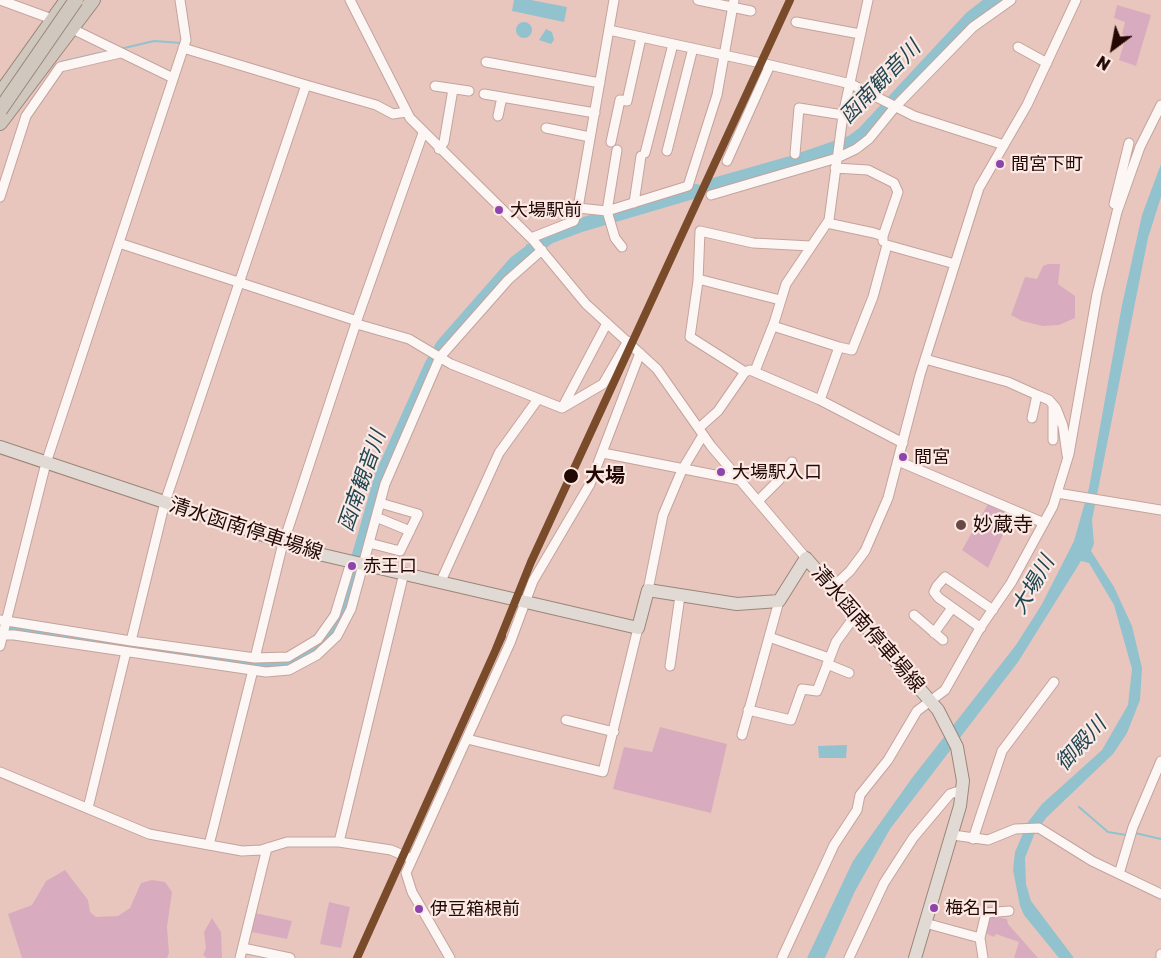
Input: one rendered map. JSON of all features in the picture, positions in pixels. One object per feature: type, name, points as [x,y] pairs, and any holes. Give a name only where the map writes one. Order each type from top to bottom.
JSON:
[{"type":"highway","points":[[0,94],[67,0]]},
{"type":"highway","points":[[0,110],[76,0]]},
{"type":"highway","points":[[0,123],[93,0]]},
{"type":"main road","name":"清水函南停車場線","points":[[0,447],[285,542],[357,563],[638,628]]},
{"type":"main road","name":"清水函南停車場線","points":[[779,601],[806,558],[934,706],[957,747],[962,790],[953,835],[915,958]]},
{"type":"main road","points":[[638,628],[648,590],[737,604],[779,601]]},
{"type":"street","points":[[0,0],[52,19],[173,78]]},
{"type":"street","points":[[0,646],[3,620],[46,463],[184,45],[180,0]]},
{"type":"street","points":[[350,0],[406,112],[423,133],[532,239],[574,291],[668,382],[701,431],[806,558]]},
{"type":"street","points":[[532,239],[574,221],[614,0]]},
{"type":"street","points":[[698,0],[734,4],[751,11]]},
{"type":"street","points":[[648,590],[658,531],[682,470],[701,431],[750,372],[773,326],[786,284],[827,223],[843,115],[868,0]]},
{"type":"street","points":[[711,195],[836,161],[869,140],[891,105],[973,27],[1011,0]]},
{"type":"street","points":[[832,588],[850,571],[865,551],[888,498],[925,359],[980,188],[1047,63],[1076,0]]},
{"type":"street","points":[[578,208],[608,216],[634,203],[688,186],[717,95],[734,4]]},
{"type":"street","points":[[796,22],[861,34]]},
{"type":"street","points":[[609,30],[850,84],[891,105],[946,127],[1004,145]]},
{"type":"street","points":[[622,247],[608,216],[614,146],[620,100],[627,101],[640,38]]},
{"type":"street","points":[[634,203],[643,155],[673,44]]},
{"type":"street","points":[[184,45],[376,105],[393,114],[406,112]]},
{"type":"street","points":[[1018,47],[1047,63]]},
{"type":"street","points":[[667,152],[693,48]]},
{"type":"street","points":[[0,197],[26,117],[60,67],[120,53]]},
{"type":"street","points":[[486,62],[600,83]]},
{"type":"street","points":[[727,161],[770,65]]},
{"type":"street","points":[[131,641],[165,502],[306,85]]},
{"type":"street","points":[[435,86],[469,91]]},
{"type":"street","points":[[439,149],[444,142],[453,89]]},
{"type":"street","points":[[484,94],[595,113]]},
{"type":"street","points":[[498,117],[502,97]]},
{"type":"street","points":[[782,958],[834,845],[857,810],[860,795],[888,760],[917,711],[934,706],[945,690],[1059,494],[1068,457],[1097,294],[1117,212],[1140,147],[1161,105]]},
{"type":"street","points":[[795,154],[799,108],[843,115]]},
{"type":"street","points":[[653,122],[673,128]]},
{"type":"street","points":[[546,128],[590,136]]},
{"type":"street","points":[[255,658],[285,542],[357,322],[423,133]]},
{"type":"street","points":[[1117,212],[1114,205],[1116,191],[1130,142]]},
{"type":"street","points":[[773,326],[852,350],[873,297],[898,192],[894,183],[868,170],[836,161]]},
{"type":"street","points":[[827,223],[955,264]]},
{"type":"street","points":[[811,246],[753,243],[701,230],[698,279],[690,338],[750,372],[820,400],[903,443]]},
{"type":"street","points":[[119,243],[410,339],[440,357],[562,408]]},
{"type":"street","points":[[234,661],[252,670],[278,672],[305,662],[337,636],[357,563],[369,543],[394,459],[440,357],[508,280],[541,250]]},
{"type":"street","points":[[698,279],[780,300]]},
{"type":"street","points":[[562,408],[607,323]]},
{"type":"street","points":[[562,408],[603,384],[628,341]]},
{"type":"street","points":[[820,400],[839,347]]},
{"type":"street","points":[[450,958],[412,892],[406,873],[467,739],[537,573],[590,484],[640,353]]},
{"type":"street","points":[[925,359],[1008,382],[1049,400],[1063,426],[1068,457]]},
{"type":"street","points":[[1032,418],[1036,395]]},
{"type":"street","points":[[441,581],[499,453],[538,399]]},
{"type":"street","points":[[1053,405],[1053,440]]},
{"type":"street","points":[[603,453],[740,480]]},
{"type":"street","points":[[898,461],[1044,523]]},
{"type":"street","points":[[758,501],[779,480],[792,462]]},
{"type":"street","points":[[1059,494],[1161,510]]},
{"type":"street","points":[[369,543],[400,551],[418,514],[380,502]]},
{"type":"street","points":[[376,517],[410,531]]},
{"type":"street","points":[[339,842],[404,573]]},
{"type":"street","points":[[981,628],[934,592],[943,577],[993,610]]},
{"type":"street","points":[[670,666],[680,596]]},
{"type":"street","points":[[742,735],[779,601]]},
{"type":"street","points":[[934,633],[952,608]]},
{"type":"street","points":[[914,615],[943,640]]},
{"type":"street","points":[[748,710],[791,720],[802,689],[817,691],[836,642],[855,616]]},
{"type":"street","points":[[1,635],[126,652],[234,661],[255,658],[277,659],[305,649],[341,617]]},
{"type":"street","points":[[3,620],[131,641],[219,659]]},
{"type":"street","points":[[467,739],[603,772],[638,628]]},
{"type":"street","points":[[769,637],[828,661],[849,673]]},
{"type":"street","points":[[88,808],[126,652]]},
{"type":"street","points":[[209,844],[252,670]]},
{"type":"street","points":[[973,839],[1002,751],[1054,682]]},
{"type":"street","points":[[566,720],[614,732]]},
{"type":"street","points":[[1119,874],[1132,833],[1161,761]]},
{"type":"street","points":[[0,772],[149,834],[242,851],[267,848],[287,842],[339,842],[391,850],[412,859]]},
{"type":"street","points":[[849,958],[885,883],[907,847],[950,794],[962,790]]},
{"type":"street","points":[[953,835],[988,840],[1015,829],[1031,827],[1047,832],[1081,855],[1161,894]]},
{"type":"street","points":[[240,958],[267,848]]},
{"type":"street","points":[[984,958],[980,938],[986,914],[1009,911]]},
{"type":"street","points":[[925,923],[980,938]]},
{"type":"street","points":[[243,948],[290,958]]},
{"type":"shaded area","points":[[1117,5],[1151,15],[1136,66],[1119,60],[1126,36],[1122,34],[1125,22],[1114,18]]},
{"type":"shaded area","points":[[1060,264],[1058,284],[1075,296],[1075,318],[1059,325],[1043,326],[1022,321],[1011,315],[1025,277],[1037,279],[1043,266]]},
{"type":"shaded area","points":[[988,504],[1012,515],[988,568],[962,550]]},
{"type":"shaded area","points":[[660,727],[727,744],[711,813],[613,789],[624,747],[652,752]]},
{"type":"shaded area","points":[[65,870],[88,900],[90,912],[96,917],[118,916],[130,908],[141,883],[152,880],[165,882],[172,892],[167,927],[169,953],[167,958],[22,958],[8,914],[32,905],[46,881]]},
{"type":"shaded area","points":[[329,902],[350,907],[341,948],[320,944]]},
{"type":"shaded area","points":[[255,913],[292,921],[287,939],[252,932]]},
{"type":"shaded area","points":[[987,915],[1007,919],[1008,924],[1038,958],[1014,958],[1019,942],[996,934],[994,937],[983,932]]},
{"type":"shaded area","points":[[212,918],[221,932],[222,958],[207,958],[203,955],[206,948],[204,932]]},
{"type":"water","points":[[514,0],[531,0],[567,7],[564,22],[512,11]]},
{"type":"water","points":[[521,22],[527,22],[532,30],[530,36],[521,38],[516,33],[516,27]]},
{"type":"water","points":[[546,29],[552,32],[554,40],[551,44],[539,40]]},
{"type":"water","points":[[1161,164],[1161,197],[1148,238],[1092,520],[1094,544],[1091,551],[1114,587],[1132,626],[1142,668],[1140,700],[1127,733],[1113,754],[1046,818],[1034,835],[1025,858],[1026,884],[1031,901],[1074,958],[1059,958],[1024,915],[1013,870],[1015,852],[1028,822],[1042,804],[1102,750],[1128,705],[1132,669],[1114,605],[1089,563],[1081,561],[1018,662],[890,829],[855,891],[825,958],[807,958],[853,861],[912,778],[1016,645],[1042,604],[1074,541],[1089,488],[1122,305],[1142,215]]},
{"type":"water","points":[[847,745],[846,758],[819,758],[818,746]]},
{"type":"waterway","name":"函南観音川","points":[[710,186],[791,163],[852,142],[864,133],[971,18],[994,0]]},
{"type":"waterway","points":[[120,49],[154,41],[182,43]]},
{"type":"waterway","points":[[61,62],[99,53]]},
{"type":"waterway","name":"函南観音川","points":[[157,649],[261,664],[284,664],[307,655],[320,645],[343,611],[382,475],[431,366],[443,345],[515,263],[549,237],[581,225],[696,191]]},
{"type":"waterway","name":"函南観音川","points":[[527,245],[531,249]]},
{"type":"waterway","name":"函南観音川","points":[[0,630],[10,628],[105,641]]},
{"type":"waterway","points":[[1079,807],[1108,832],[1126,835]]},
{"type":"waterway","points":[[1135,833],[1161,839]]},
{"type":"transit line","points":[[494,654],[531,562],[790,0]]},
{"type":"transit line","points":[[357,958],[502,636]]},
{"type":"place","name":"間宮下町","points":[[1000,164]]},
{"type":"place","name":"大場駅前","points":[[499,210]]},
{"type":"place","name":"間宮","points":[[903,457]]},
{"type":"place","name":"大場駅入口","points":[[721,472]]},
{"type":"place","name":"大場","points":[[571,476]]},
{"type":"place","name":"妙蔵寺","points":[[961,525]]},
{"type":"place","name":"赤王口","points":[[352,566]]},
{"type":"place","name":"梅名口","points":[[934,908]]},
{"type":"place","name":"伊豆箱根前","points":[[419,909]]},
{"type":"water label","name":"大場川","points":[[1033,585]]},
{"type":"water label","name":"御殿川","points":[[1081,744]]}]
